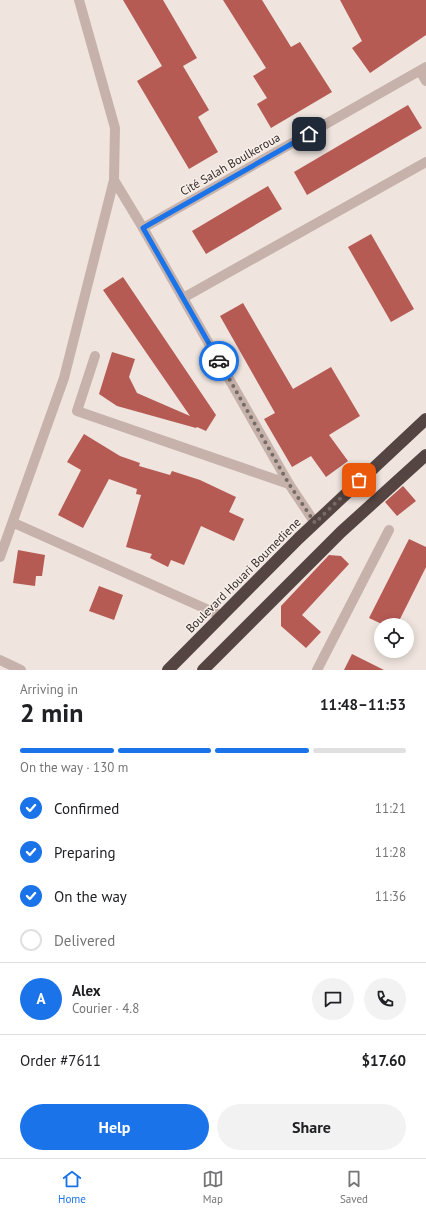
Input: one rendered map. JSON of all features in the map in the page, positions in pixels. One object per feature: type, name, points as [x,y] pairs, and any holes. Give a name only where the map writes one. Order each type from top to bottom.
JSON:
[{"type":"highway","name":"Boulevard Houari Boumediene","points":[[168,670],[315,523],[426,419]]},
{"type":"highway","points":[[203,670],[341,532],[426,455]]},
{"type":"street","points":[[0,557],[14,523],[64,378],[114,180],[115,128],[79,0]]},
{"type":"street","name":"Cité Salah Boulkeroua","points":[[143,228],[423,69],[426,81]]},
{"type":"street","points":[[183,298],[426,162]]},
{"type":"street","points":[[114,180],[289,484],[315,523]]},
{"type":"street","points":[[95,356],[77,412],[289,484]]},
{"type":"street","points":[[14,523],[222,616]]},
{"type":"street","points":[[317,670],[389,530]]},
{"type":"street","points":[[0,660],[21,670]]},
{"type":"building","points":[[123,0],[163,0],[197,58],[183,66],[209,110],[198,117],[218,152],[189,169],[137,81],[162,66]]},
{"type":"building","points":[[223,0],[262,0],[291,47],[300,42],[332,92],[271,128],[257,104],[267,98],[253,76],[266,68]]},
{"type":"building","points":[[340,0],[426,0],[426,35],[370,73],[352,48],[362,41]]},
{"type":"building","points":[[408,105],[422,128],[307,195],[294,172]]},
{"type":"building","points":[[268,186],[282,209],[206,254],[192,231]]},
{"type":"building","points":[[371,234],[414,309],[391,322],[348,247]]},
{"type":"building","points":[[123,277],[216,415],[206,431],[197,427],[196,428],[117,406],[99,394],[112,352],[135,359],[129,377],[137,393],[190,416],[103,290]]},
{"type":"building","points":[[243,303],[293,389],[331,367],[360,416],[329,435],[348,461],[326,477],[311,456],[292,467],[264,419],[275,413],[220,316]]},
{"type":"building","points":[[84,434],[120,456],[140,463],[139,466],[170,475],[172,471],[200,480],[236,497],[229,512],[244,519],[234,541],[201,526],[184,565],[171,560],[168,567],[150,558],[152,554],[126,547],[141,495],[136,494],[137,489],[109,479],[83,528],[58,515],[81,470],[67,462]]},
{"type":"building","points":[[403,486],[416,501],[397,516],[385,502]]},
{"type":"building","points":[[409,539],[426,547],[426,567],[400,618],[374,618],[374,620],[369,618]]},
{"type":"building","points":[[18,550],[45,555],[42,576],[36,576],[35,586],[13,583]]},
{"type":"building","points":[[329,555],[341,556],[349,564],[302,615],[321,632],[306,648],[281,626],[281,606]]},
{"type":"building","points":[[99,586],[123,595],[114,620],[89,611]]},
{"type":"building","points":[[352,654],[384,670],[344,670]]},
{"type":"way so far","points":[[219,361],[289,484],[315,523],[359,480]]},
{"type":"route","points":[[219,361],[143,228],[309,134]]}]
